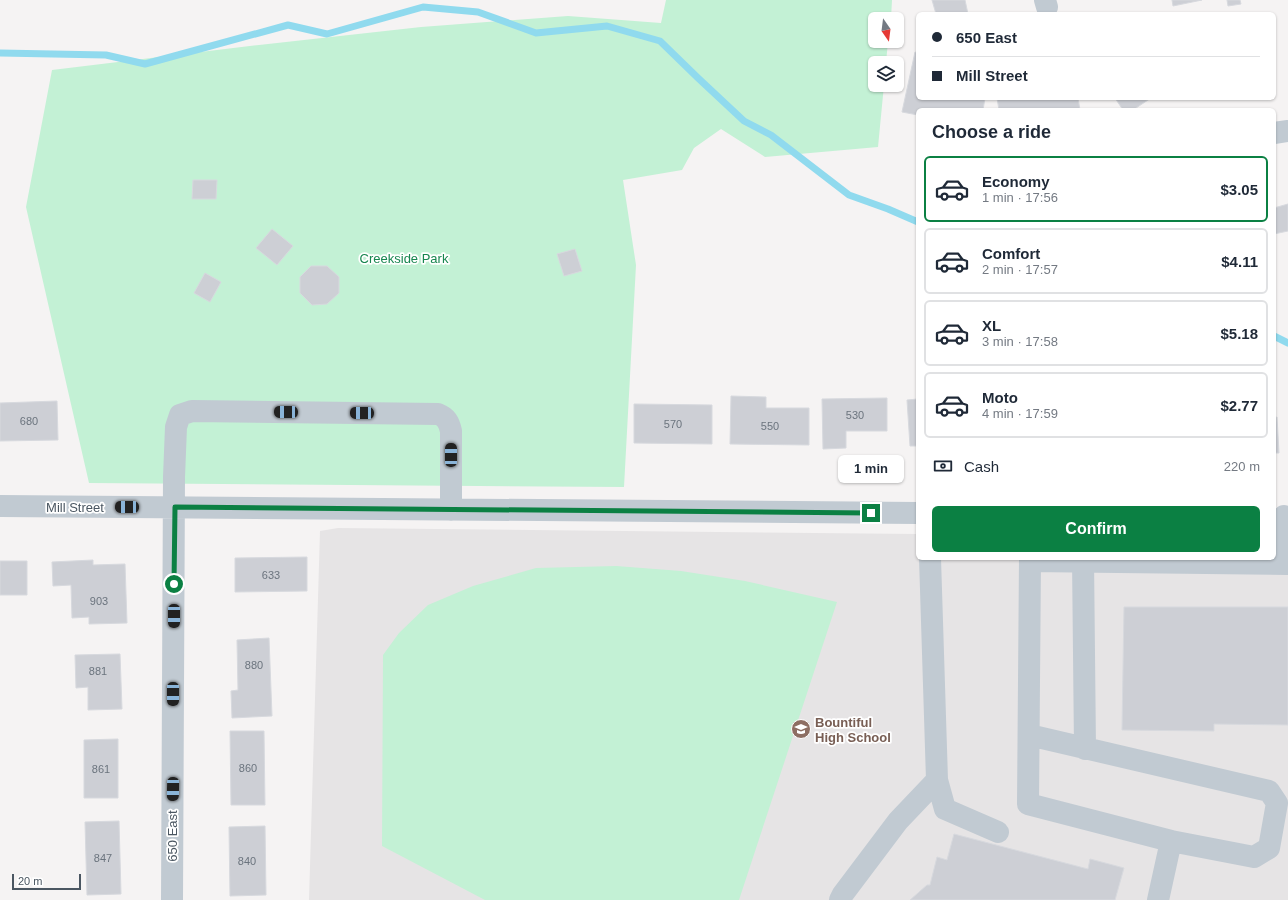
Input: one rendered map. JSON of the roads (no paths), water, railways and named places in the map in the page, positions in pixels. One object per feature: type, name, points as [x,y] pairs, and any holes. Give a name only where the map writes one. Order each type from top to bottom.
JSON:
[{"type":"street","points":[[1276,133],[1288,131]]},
{"type":"street","name":"650 East","points":[[172,900],[174,477],[177,420],[180,415],[192,411],[438,414],[444,416],[452,431],[451,510]]},
{"type":"street","name":"Mill Street","points":[[0,506],[916,513]]},
{"type":"street","points":[[1029,736],[1269,791],[1277,803],[1269,848],[1254,856],[1171,841],[1028,804],[1030,560],[1286,564],[1282,516]]},
{"type":"street","points":[[930,560],[937,780],[945,809],[998,832]]},
{"type":"street","points":[[1083,560],[1084,749]]},
{"type":"street","points":[[840,900],[898,821],[937,780]]},
{"type":"street","points":[[1158,900],[1171,841]]},
{"type":"waterway","points":[[0,53],[106,55],[145,64],[288,25],[327,34],[423,7],[478,12],[536,33],[607,26],[660,41],[744,121],[771,135],[849,195],[916,221]]},
{"type":"waterway","points":[[1276,337],[1288,343]]},
{"type":"place","name":"Bountiful High School","points":[[801,729]]},
{"type":"park label","name":"Creekside Park","points":[[404,258]]}]
